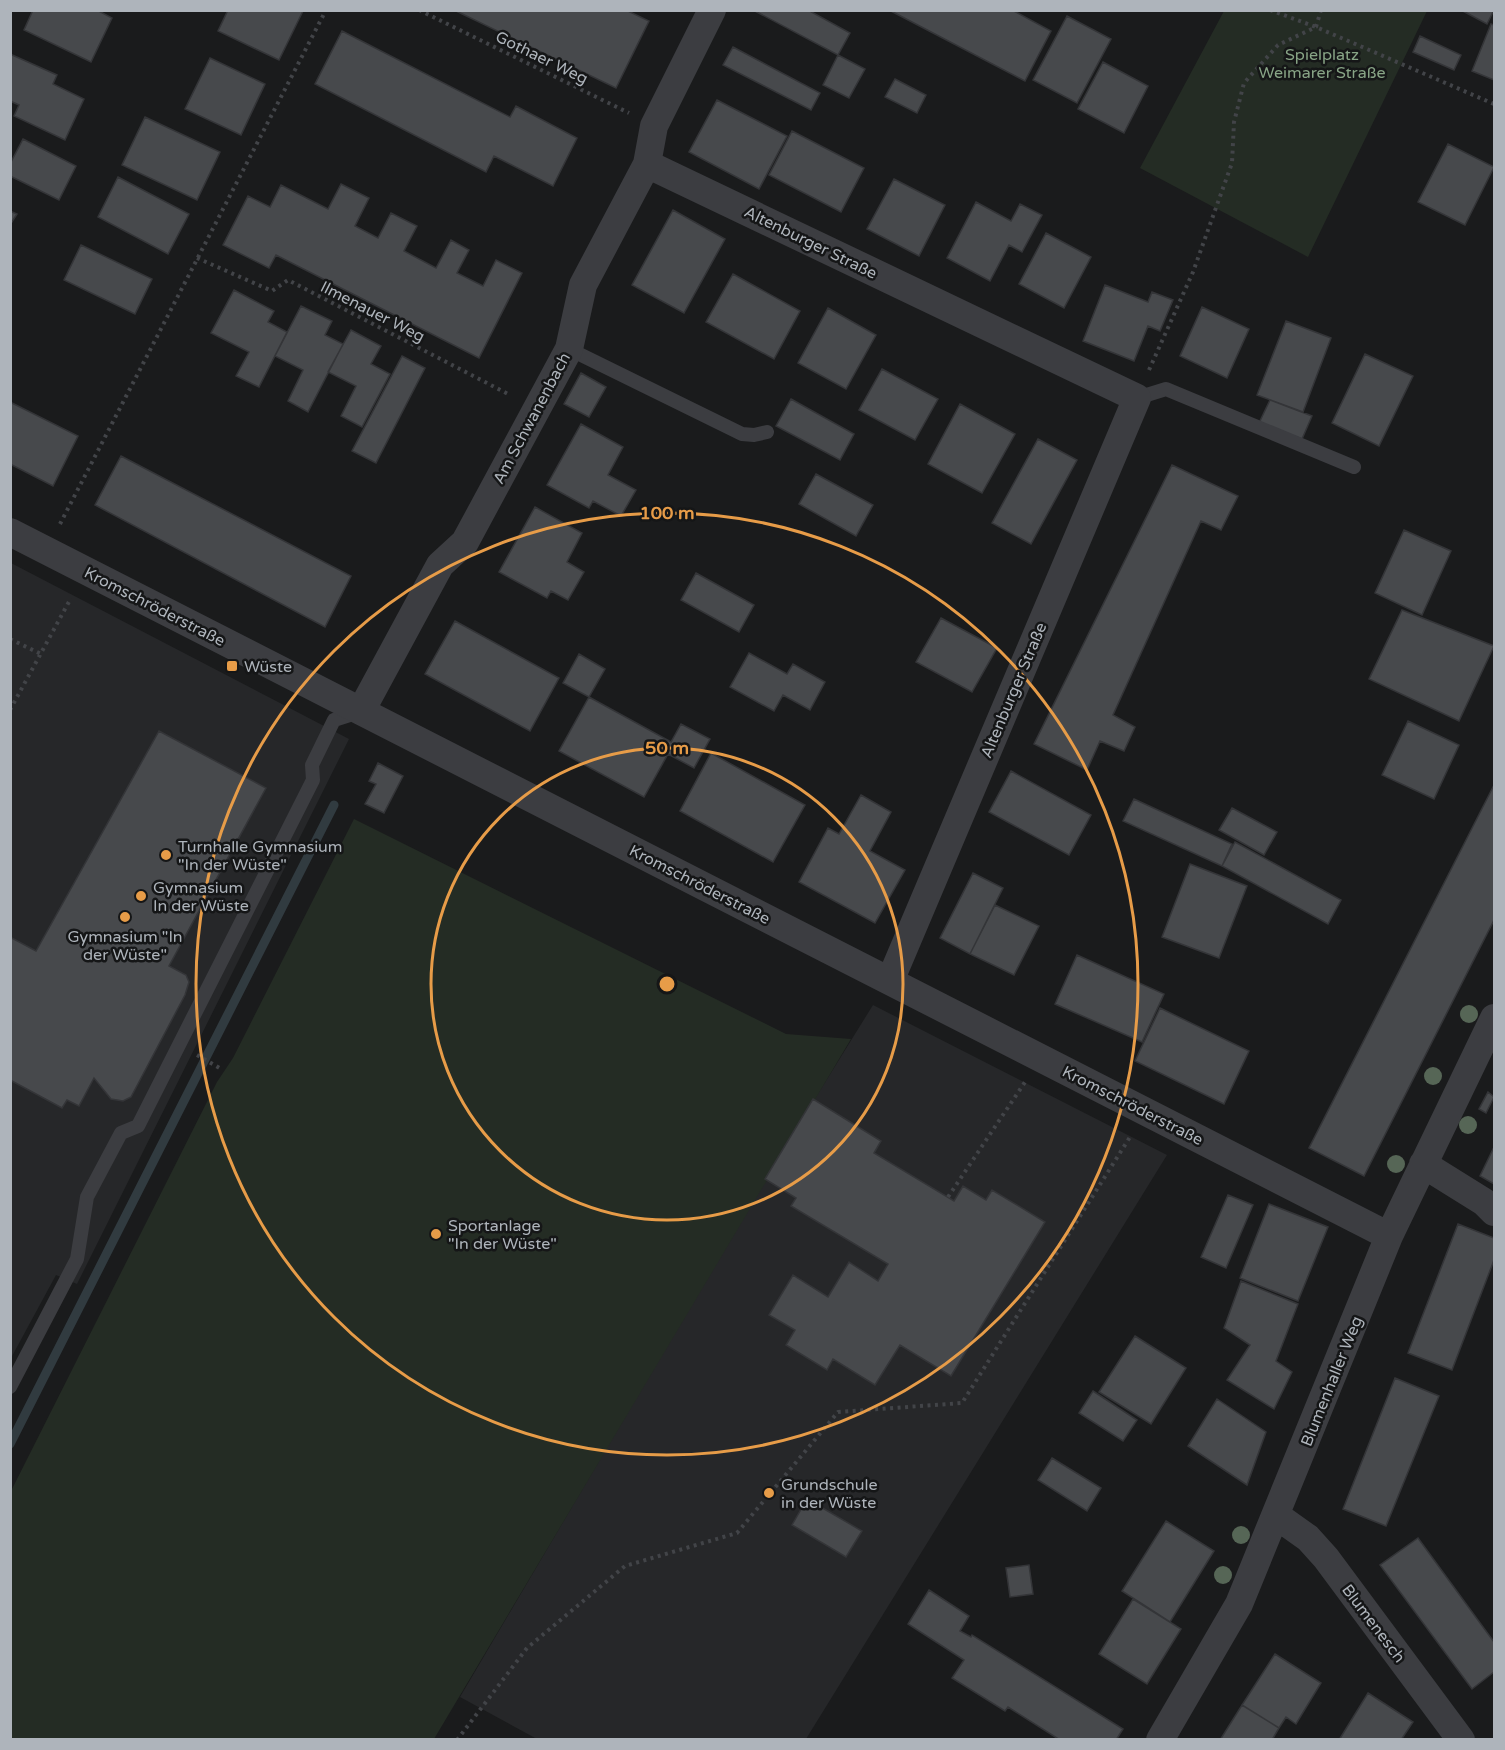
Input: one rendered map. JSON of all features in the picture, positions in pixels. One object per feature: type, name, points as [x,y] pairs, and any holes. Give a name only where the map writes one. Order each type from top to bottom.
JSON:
[{"type":"street","name":"Am Schwanenbach","points":[[361,711],[440,565],[465,542],[569,349],[583,285],[647,164],[654,126],[712,10]]},
{"type":"street","name":"Altenburger Straße","points":[[647,164],[1137,398],[890,981]]},
{"type":"street","name":"Kromschröderstraße","points":[[10,532],[1389,1236]]},
{"type":"street","name":"Blumenhaller Weg","points":[[1160,1740],[1239,1604],[1277,1516],[1389,1236],[1494,1018]]},
{"type":"street","points":[[1423,1164],[1484,1202],[1494,1212]]},
{"type":"street","name":"Blumenesch","points":[[1277,1516],[1308,1538],[1326,1558],[1461,1740]]},
{"type":"lane","points":[[569,349],[742,434],[754,435],[766,432]]},
{"type":"lane","points":[[1137,398],[1166,390],[1354,467]]},
{"type":"lane","points":[[10,1387],[77,1259],[87,1197],[121,1133],[138,1126],[313,780],[312,765],[334,720],[361,711]]},
{"type":"path","points":[[46,550],[326,10]]},
{"type":"path","name":"Gothaer Weg","points":[[419,10],[654,126]]},
{"type":"path","points":[[1270,10],[1316,27],[1494,104]]},
{"type":"path","points":[[1137,398],[1193,272],[1233,163],[1234,122],[1244,83],[1278,45],[1316,27],[1321,10]]},
{"type":"path","name":"Ilmenauer Weg","points":[[197,258],[272,291],[288,280],[537,409]]},
{"type":"path","points":[[10,710],[86,571]]},
{"type":"path","points":[[10,639],[41,654]]},
{"type":"path","points":[[193,1053],[223,1070]]},
{"type":"path","points":[[948,1197],[1024,1084],[1038,1057]]},
{"type":"path","points":[[457,1740],[527,1648],[625,1566],[737,1533],[838,1412],[962,1403],[1145,1112]]},
{"type":"shaded area","name":"Gymnasium In der Wüste","points":[[11,563],[349,739],[77,1284],[56,1275],[11,1358]]},
{"type":"shaded area","name":"Grundschule in der Wüste","points":[[873,1005],[1167,1155],[806,1739],[537,1739],[460,1697],[765,1179]]},
{"type":"green space","name":"Spielplatz Weimarer Straße","points":[[1224,11],[1427,11],[1308,257],[1140,168]]},
{"type":"green space","name":"Sportanlage \"In der Wüste\"","points":[[354,819],[786,1034],[851,1039],[434,1739],[11,1739],[10,1493],[217,1082],[233,1058]]},
{"type":"building","points":[[33,10],[97,10],[112,18],[91,62],[24,30]]},
{"type":"building","points":[[228,10],[303,11],[279,60],[218,31]]},
{"type":"building","points":[[454,10],[626,10],[649,21],[616,88]]},
{"type":"building","points":[[753,10],[808,10],[850,33],[838,55]]},
{"type":"building","points":[[889,10],[1012,10],[1051,31],[1025,81]]},
{"type":"building","points":[[1461,10],[1494,10],[1487,24]]},
{"type":"building","points":[[1067,16],[1111,39],[1077,103],[1033,80]]},
{"type":"building","points":[[1491,24],[1494,25],[1494,80],[1472,71]]},
{"type":"building","points":[[342,31],[510,117],[516,106],[577,138],[553,186],[494,156],[486,172],[315,84]]},
{"type":"building","points":[[1420,36],[1461,55],[1454,70],[1413,52]]},
{"type":"building","points":[[733,47],[820,93],[811,110],[723,65]]},
{"type":"building","points":[[10,54],[57,75],[53,84],[84,99],[65,140],[14,116],[19,105],[10,101]]},
{"type":"building","points":[[838,55],[865,69],[849,98],[823,85]]},
{"type":"building","points":[[210,58],[265,84],[241,135],[185,109]]},
{"type":"building","points":[[1103,62],[1148,86],[1124,133],[1078,109]]},
{"type":"building","points":[[895,79],[926,95],[917,113],[885,97]]},
{"type":"building","points":[[717,100],[787,136],[759,189],[689,152]]},
{"type":"building","points":[[145,117],[220,152],[197,200],[122,165]]},
{"type":"building","points":[[792,131],[864,168],[841,212],[769,175]]},
{"type":"building","points":[[23,139],[76,166],[59,200],[10,176],[10,164]]},
{"type":"building","points":[[1448,144],[1494,167],[1465,225],[1418,202]]},
{"type":"building","points":[[118,177],[189,214],[168,254],[98,217]]},
{"type":"building","points":[[894,179],[945,205],[919,256],[867,229]]},
{"type":"building","points":[[341,184],[369,198],[355,226],[378,238],[391,213],[417,226],[404,251],[436,268],[451,240],[469,250],[457,273],[483,286],[496,260],[522,273],[479,358],[276,255],[269,268],[223,245],[248,196],[270,207],[281,185],[328,209]]},
{"type":"building","points":[[976,202],[1011,221],[1020,204],[1042,215],[1022,252],[1009,245],[990,281],[947,258]]},
{"type":"building","points":[[673,210],[725,239],[684,313],[632,285]]},
{"type":"building","points":[[10,211],[17,214],[10,225]]},
{"type":"building","points":[[1046,233],[1091,257],[1064,308],[1019,284]]},
{"type":"building","points":[[81,245],[152,279],[135,314],[64,280]]},
{"type":"building","points":[[733,274],[800,311],[774,359],[706,322]]},
{"type":"building","points":[[1105,285],[1148,302],[1152,292],[1173,300],[1160,331],[1148,326],[1134,361],[1083,341]]},
{"type":"building","points":[[234,290],[274,311],[268,322],[287,332],[259,387],[236,376],[249,352],[211,333]]},
{"type":"building","points":[[301,306],[332,321],[325,335],[343,344],[308,412],[288,401],[303,370],[275,356]]},
{"type":"building","points":[[1202,307],[1249,329],[1227,378],[1180,356]]},
{"type":"building","points":[[828,308],[876,335],[846,389],[798,363]]},
{"type":"building","points":[[1286,321],[1331,338],[1303,412],[1257,395]]},
{"type":"building","points":[[351,330],[381,346],[371,364],[390,374],[362,427],[341,416],[356,386],[328,372]]},
{"type":"building","points":[[1365,354],[1413,376],[1379,446],[1332,423]]},
{"type":"building","points":[[402,356],[425,368],[376,463],[352,451]]},
{"type":"building","points":[[882,369],[938,399],[915,440],[859,410]]},
{"type":"building","points":[[581,373],[606,387],[589,417],[564,404]]},
{"type":"building","points":[[791,399],[854,434],[840,460],[776,426]]},
{"type":"building","points":[[1270,400],[1312,416],[1302,439],[1259,423]]},
{"type":"building","points":[[10,402],[78,436],[53,486],[10,464]]},
{"type":"building","points":[[960,404],[1015,434],[982,493],[928,464]]},
{"type":"building","points":[[581,424],[623,447],[608,475],[636,490],[621,516],[593,501],[589,508],[547,485]]},
{"type":"building","points":[[1038,439],[1077,460],[1031,544],[992,523]]},
{"type":"building","points":[[121,456],[351,576],[325,627],[95,505]]},
{"type":"building","points":[[1172,465],[1238,496],[1221,530],[1201,521],[1113,715],[1135,727],[1124,751],[1100,741],[1087,770],[1034,744]]},
{"type":"building","points":[[816,474],[873,505],[856,536],[799,504]]},
{"type":"building","points":[[535,507],[582,533],[567,562],[584,572],[568,600],[551,591],[547,598],[499,572]]},
{"type":"building","points":[[1404,530],[1451,551],[1422,615],[1375,593]]},
{"type":"building","points":[[696,573],[754,605],[739,632],[681,600]]},
{"type":"building","points":[[1402,610],[1494,646],[1459,721],[1369,679]]},
{"type":"building","points":[[941,618],[997,648],[972,692],[916,662]]},
{"type":"building","points":[[455,621],[559,678],[530,731],[425,674]]},
{"type":"building","points":[[749,653],[787,674],[793,664],[825,682],[810,710],[783,695],[774,711],[730,687]]},
{"type":"building","points":[[579,654],[605,669],[589,697],[563,683]]},
{"type":"building","points":[[589,697],[671,742],[681,724],[710,739],[694,768],[668,754],[644,797],[559,751]]},
{"type":"building","points":[[1408,721],[1459,745],[1434,799],[1382,775]]},
{"type":"building","name":"Gymnasium \"In der Wüste\"","points":[[159,731],[266,788],[169,966],[186,975],[189,982],[185,995],[131,1097],[123,1101],[111,1099],[94,1078],[79,1106],[67,1100],[62,1108],[10,1080],[10,937],[36,951]]},
{"type":"building","points":[[711,753],[805,805],[773,862],[680,811]]},
{"type":"building","points":[[378,763],[403,776],[384,813],[365,804],[376,784],[369,781]]},
{"type":"building","points":[[1011,771],[1091,815],[1069,855],[989,812]]},
{"type":"building","points":[[1494,785],[1494,920],[1364,1176],[1309,1148]]},
{"type":"building","points":[[861,795],[891,812],[870,851],[905,870],[875,923],[799,882],[828,828],[839,834]]},
{"type":"building","points":[[1134,799],[1232,844],[1222,866],[1123,821]]},
{"type":"building","points":[[1232,808],[1277,832],[1264,855],[1219,830]]},
{"type":"building","points":[[1235,842],[1341,900],[1328,924],[1222,866]]},
{"type":"building","points":[[1190,864],[1247,886],[1219,958],[1162,937]]},
{"type":"building","points":[[973,873],[1003,888],[970,954],[940,938]]},
{"type":"building","points":[[995,905],[1039,926],[1014,975],[970,954]]},
{"type":"building","points":[[1077,955],[1164,994],[1142,1042],[1055,1004]]},
{"type":"building","points":[[1160,1008],[1249,1051],[1224,1104],[1135,1061]]},
{"type":"building","points":[[1488,1092],[1494,1097],[1486,1113],[1479,1109]]},
{"type":"building","points":[[813,1099],[881,1141],[874,1153],[954,1201],[963,1186],[986,1200],[992,1190],[1045,1222],[951,1376],[900,1345],[875,1385],[833,1359],[827,1370],[786,1345],[795,1330],[769,1315],[793,1275],[828,1297],[849,1262],[878,1281],[888,1264],[791,1206],[796,1198],[765,1179]]},
{"type":"building","points":[[1494,1147],[1494,1184],[1480,1176]]},
{"type":"building","points":[[1228,1195],[1253,1205],[1226,1268],[1201,1257]]},
{"type":"building","points":[[1269,1204],[1328,1227],[1298,1301],[1240,1278]]},
{"type":"building","points":[[1458,1224],[1494,1238],[1494,1260],[1452,1370],[1408,1353]]},
{"type":"building","points":[[1241,1281],[1298,1304],[1276,1361],[1292,1372],[1274,1409],[1227,1380],[1250,1345],[1224,1328]]},
{"type":"building","points":[[1135,1336],[1186,1368],[1151,1424],[1099,1392]]},
{"type":"building","points":[[1395,1378],[1439,1396],[1386,1526],[1343,1509]]},
{"type":"building","points":[[1093,1391],[1137,1420],[1123,1441],[1079,1413]]},
{"type":"building","points":[[1217,1399],[1266,1432],[1247,1485],[1188,1446]]},
{"type":"building","points":[[1052,1458],[1101,1488],[1087,1511],[1038,1480]]},
{"type":"building","points":[[807,1499],[862,1531],[846,1557],[792,1525]]},
{"type":"building","points":[[1166,1521],[1214,1551],[1170,1622],[1122,1591]]},
{"type":"building","points":[[1418,1538],[1494,1642],[1494,1672],[1472,1689],[1380,1565]]},
{"type":"building","points":[[1029,1565],[1033,1594],[1010,1597],[1006,1568]]},
{"type":"building","points":[[929,1590],[969,1616],[960,1631],[971,1637],[972,1635],[1123,1729],[1116,1740],[1060,1740],[1008,1707],[1005,1711],[952,1678],[964,1660],[908,1624]]},
{"type":"building","points":[[1133,1599],[1181,1629],[1147,1684],[1099,1654]]},
{"type":"building","points":[[1275,1654],[1321,1683],[1296,1724],[1286,1717],[1279,1728],[1242,1705]]},
{"type":"building","points":[[1368,1693],[1413,1722],[1401,1740],[1339,1740]]},
{"type":"building","points":[[1242,1705],[1279,1728],[1272,1740],[1220,1740]]},
{"type":"waterway","points":[[10,1444],[334,805]]},
{"type":"place","name":"Wüste","points":[[232,666]]},
{"type":"place","name":"Turnhalle Gymnasium \"In der Wüste\"","points":[[166,855]]},
{"type":"place","name":"Gymnasium In der Wüste","points":[[141,896]]},
{"type":"place","name":"Gymnasium \"In der Wüste\"","points":[[125,917]]},
{"type":"place","name":"Sportanlage \"In der Wüste\"","points":[[436,1234]]},
{"type":"place","name":"Grundschule in der Wüste","points":[[769,1493]]}]
